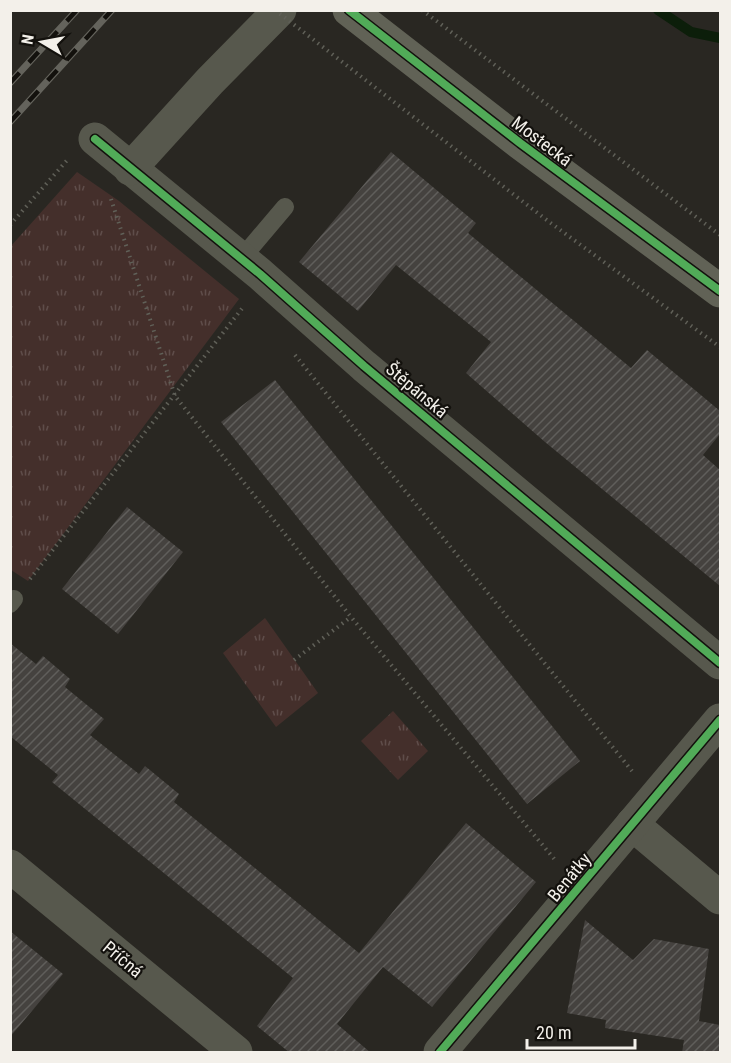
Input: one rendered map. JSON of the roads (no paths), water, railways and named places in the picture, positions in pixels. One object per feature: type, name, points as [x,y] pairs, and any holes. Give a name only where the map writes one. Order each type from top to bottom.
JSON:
[{"type":"street","points":[[119,181],[210,81],[280,10]]},
{"type":"street","name":"Mostecká","points":[[349,10],[520,143],[720,291]]},
{"type":"street","name":"Štěpánská","points":[[83,147],[119,181],[241,259],[364,366],[720,663]]},
{"type":"street","name":"Benátky","points":[[440,1053],[720,720]]},
{"type":"street","points":[[632,824],[720,898]]},
{"type":"street","name":"Příčná","points":[[12,869],[236,1053]]},
{"type":"lane","points":[[241,259],[285,207]]},
{"type":"waterway","points":[[658,10],[691,32],[720,38]]},
{"type":"railway","points":[[10,83],[77,10]]},
{"type":"railway","points":[[10,122],[112,10]]}]
